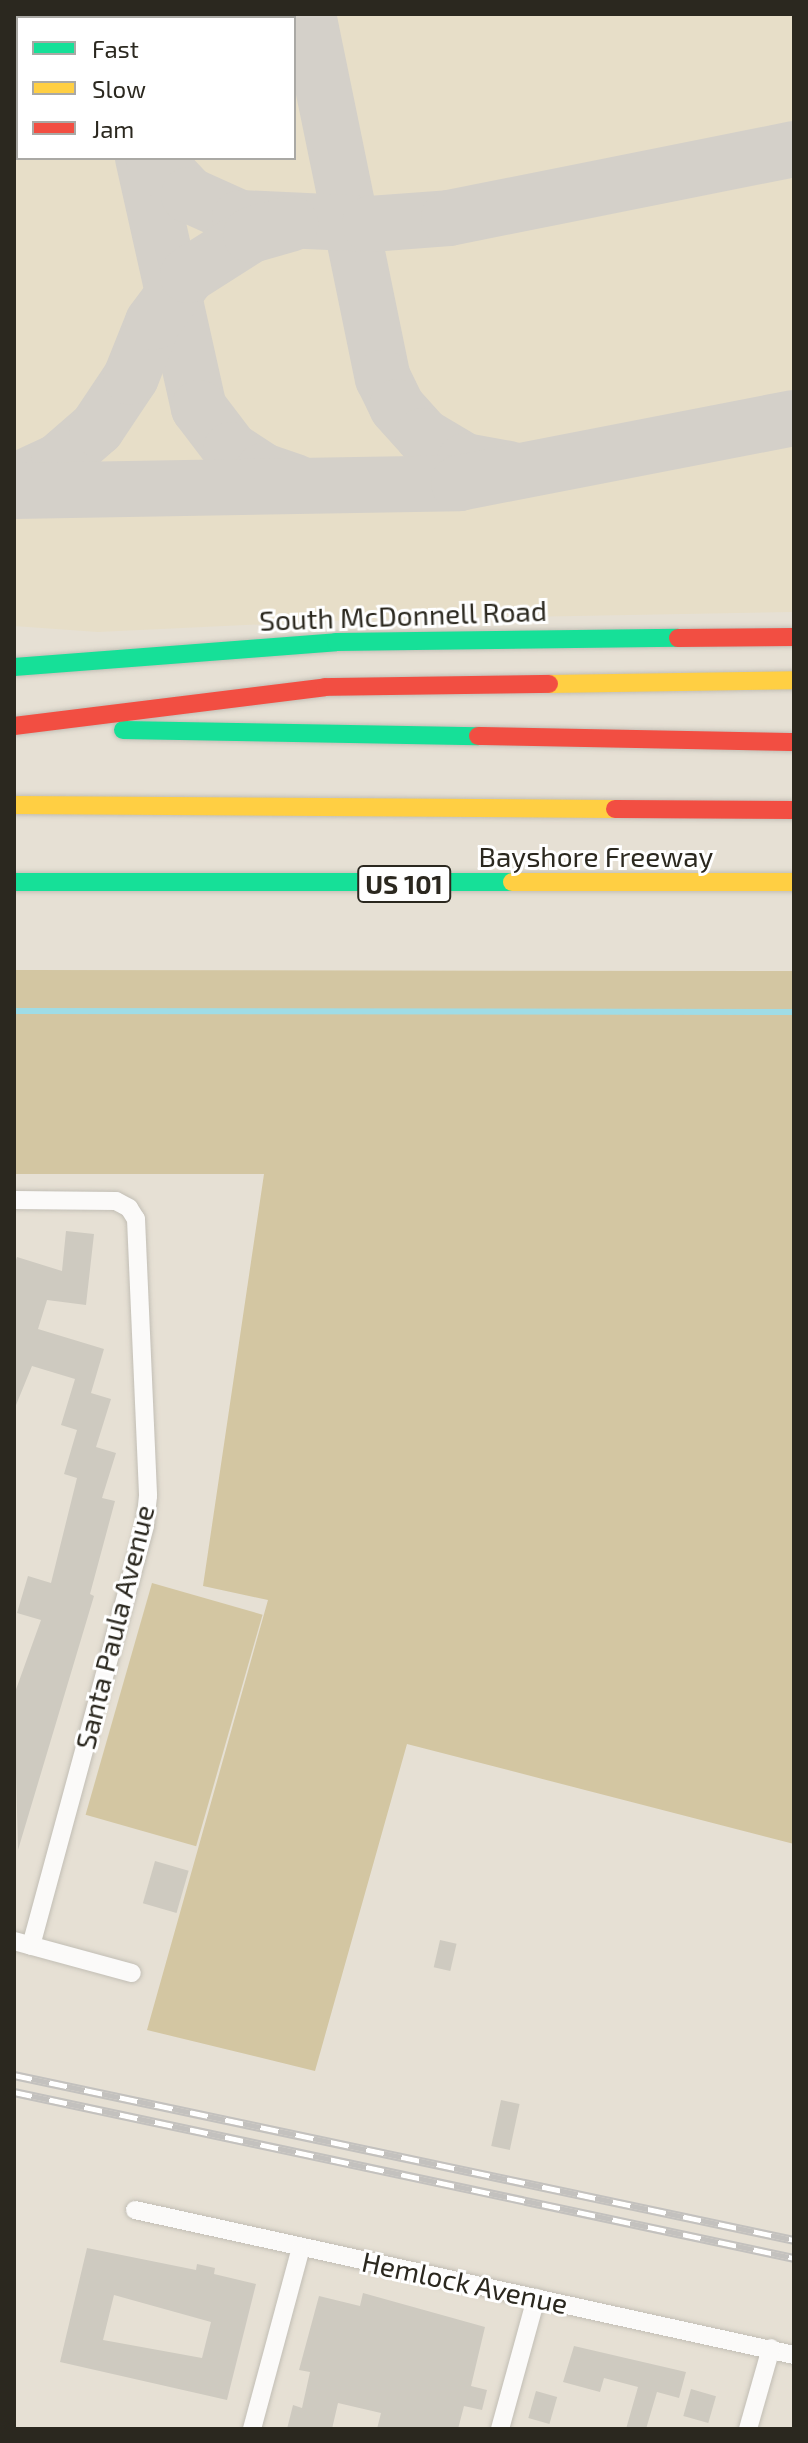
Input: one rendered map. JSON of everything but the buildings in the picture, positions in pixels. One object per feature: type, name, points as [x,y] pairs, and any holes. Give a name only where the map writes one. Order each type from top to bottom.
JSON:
[{"type":"main road","name":"South McDonnell Road","points":[[14,667],[336,642],[794,637]]},
{"type":"main road","points":[[14,727],[325,687],[794,680]]},
{"type":"main road","points":[[14,727],[794,742]]},
{"type":"main road","name":"Bayshore Freeway","points":[[14,805],[794,810]]},
{"type":"main road","name":"Bayshore Freeway","points":[[14,882],[794,882]]},
{"type":"street","name":"Santa Paula Avenue","points":[[14,1200],[116,1201],[129,1208],[136,1219],[145,1526],[23,1943]]},
{"type":"street","points":[[23,1943],[132,1973]]},
{"type":"street","name":"Hemlock Avenue","points":[[135,2210],[794,2355]]},
{"type":"street","points":[[252,2429],[301,2247]]},
{"type":"street","points":[[500,2429],[536,2298]]},
{"type":"street","points":[[748,2429],[771,2348]]},
{"type":"shaded area","points":[[14,14],[794,14],[794,612],[355,620],[98,632],[14,626]]},
{"type":"shaded area","points":[[14,970],[794,971],[794,1844],[407,1744],[315,2071],[147,2030],[268,1600],[203,1586],[264,1174],[14,1174]]},
{"type":"shaded area","points":[[152,1583],[263,1615],[196,1846],[86,1815]]},
{"type":"waterway","points":[[14,1011],[794,1012]]},
{"type":"taxiway","points":[[308,14],[383,378],[397,407],[423,436],[465,461],[509,469]]},
{"type":"taxiway","points":[[156,160],[189,195],[240,218],[370,224],[449,218],[794,149]]},
{"type":"taxiway","points":[[143,160],[199,408],[231,450],[263,471],[295,482]]},
{"type":"taxiway","points":[[14,482],[59,461],[97,428],[131,377],[153,322],[188,275],[251,235],[290,224]]},
{"type":"taxiway","points":[[14,491],[459,483],[794,418]]},
{"type":"railway","points":[[14,2075],[794,2240]]},
{"type":"railway","points":[[14,2092],[794,2258]]},
{"type":"traffic: fast","points":[[14,667],[336,642],[678,638]]},
{"type":"traffic: fast","points":[[123,730],[478,736]]},
{"type":"traffic: fast","points":[[14,882],[512,882]]},
{"type":"traffic: slow","points":[[549,684],[794,680]]},
{"type":"traffic: slow","points":[[14,805],[615,809]]},
{"type":"traffic: slow","points":[[512,882],[794,882]]},
{"type":"traffic: jam","points":[[678,638],[794,637]]},
{"type":"traffic: jam","points":[[14,726],[325,687],[549,684]]},
{"type":"traffic: jam","points":[[478,736],[794,742]]},
{"type":"traffic: jam","points":[[615,809],[794,810]]}]
